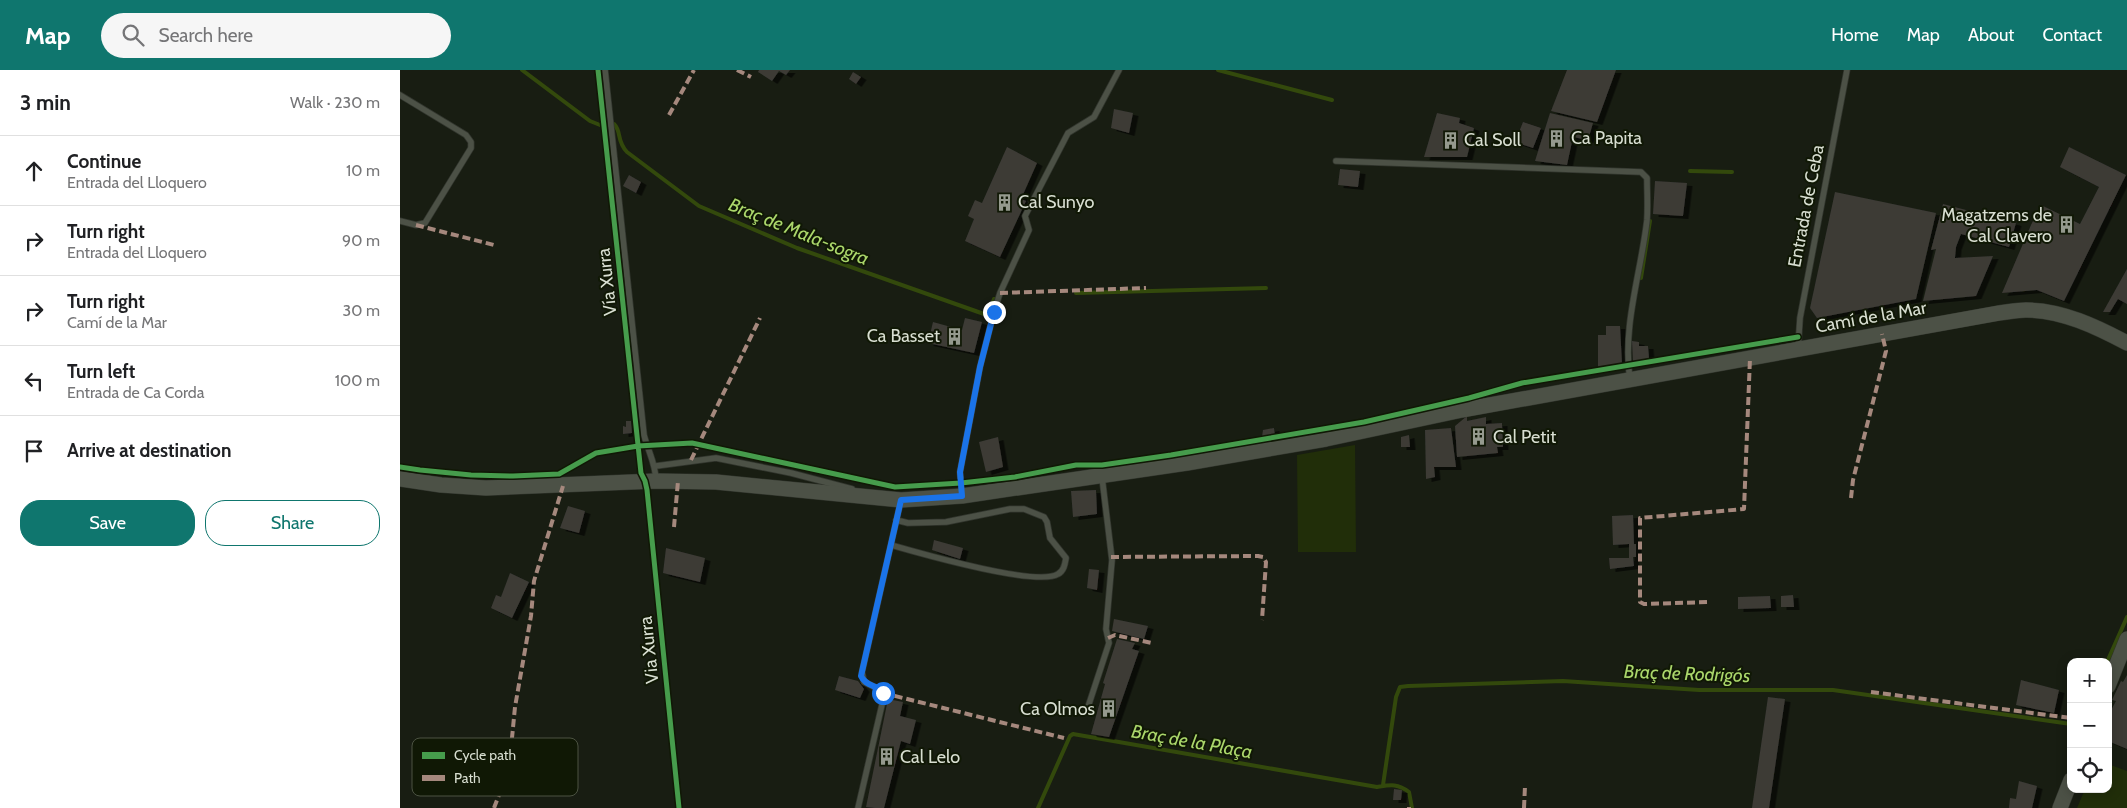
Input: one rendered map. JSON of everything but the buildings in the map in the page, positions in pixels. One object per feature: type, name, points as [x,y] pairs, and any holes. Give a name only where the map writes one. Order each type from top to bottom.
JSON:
[{"type":"main road","name":"Camí de la Mar","points":[[400,478],[441,485],[486,488],[656,474],[716,482],[901,500],[962,496],[1326,439],[1462,410],[1999,313],[2028,310],[2059,314],[2100,329],[2127,343]]},
{"type":"main road","points":[[2112,676],[2127,639]]},
{"type":"main road","points":[[2060,808],[2067,790]]},
{"type":"lane","points":[[605,70],[644,436],[656,474],[716,458],[791,473],[877,497]]},
{"type":"lane","points":[[962,496],[960,472],[980,367],[1000,293],[1029,230],[1025,216],[1068,133],[1094,117],[1119,70]]},
{"type":"lane","name":"Entrada de Ceba","points":[[1798,349],[1800,318],[1847,70]]},
{"type":"lane","points":[[400,95],[466,135],[471,142],[471,148],[425,223],[416,225],[400,221]]},
{"type":"lane","points":[[1336,161],[1641,172],[1647,178],[1647,219],[1628,339],[1630,380]]},
{"type":"lane","points":[[1087,710],[1108,643],[1106,629],[1112,560],[1102,475]]},
{"type":"lane","points":[[858,808],[884,696],[881,690],[866,684],[861,676],[901,500]]},
{"type":"lane","points":[[891,545],[961,565],[1044,579],[1058,574],[1064,568],[1066,558],[1050,538],[1047,522],[1044,517],[1024,509],[1010,509],[946,522],[908,524],[896,520]]},
{"type":"green space","points":[[1355,445],[1356,552],[1298,552],[1297,455]]},
{"type":"green space","points":[[2112,765],[2127,771],[2127,808],[2077,808],[2083,793],[2112,793]]},
{"type":"waterway","name":"Braç de Mala-sogra","points":[[522,70],[590,121],[600,125]]},
{"type":"waterway","points":[[1218,70],[1332,100]]},
{"type":"waterway","name":"Braç de Mala-sogra","points":[[614,124],[618,130],[621,144],[627,152],[699,206],[797,248],[984,314],[989,313],[994,299]]},
{"type":"waterway","points":[[1690,171],[1732,172]]},
{"type":"waterway","name":"Braç de Mala-sogra","points":[[1641,278],[1650,221]]},
{"type":"waterway","name":"Braç de Mala-sogra","points":[[1076,293],[1266,288]]},
{"type":"waterway","name":"Braç de Rodrigós","points":[[2109,658],[2127,617]]},
{"type":"waterway","name":"Braç de Rodrigós","points":[[1383,785],[1396,697],[1400,687],[1408,686],[1563,681],[1699,690],[1833,690],[2067,723]]},
{"type":"waterway","name":"Braç de la Plaça","points":[[1038,808],[1070,736],[1073,734],[1377,787],[1397,786],[1409,792],[1412,808]]},
{"type":"marked path","points":[[669,115],[694,70]]},
{"type":"marked path","points":[[737,70],[751,77]]},
{"type":"marked path","points":[[416,225],[494,245]]},
{"type":"marked path","points":[[1000,293],[1146,288]]},
{"type":"marked path","points":[[691,460],[760,318]]},
{"type":"marked path","points":[[1851,498],[1853,480],[1886,351],[1882,334]]},
{"type":"marked path","points":[[1707,602],[1644,604],[1640,602],[1640,518],[1744,509],[1750,358]]},
{"type":"marked path","points":[[674,527],[678,481]]},
{"type":"marked path","points":[[512,738],[515,707],[531,616],[534,581],[563,486]]},
{"type":"marked path","points":[[1111,557],[1263,557],[1266,562],[1262,620]]},
{"type":"marked path","points":[[1108,638],[1115,635],[1152,643]]},
{"type":"marked path","points":[[1871,692],[2067,717]]},
{"type":"marked path","points":[[883,693],[1064,738]]},
{"type":"marked path","points":[[1524,808],[1525,786]]},
{"type":"marked path","points":[[494,808],[499,796]]},
{"type":"cycle path","name":"Vía Xurra","points":[[598,70],[641,473],[647,490],[679,808]]},
{"type":"cycle path","points":[[400,467],[471,475],[559,474],[596,453],[638,446],[692,443],[895,487],[961,483],[1015,477],[1076,465],[1102,465],[1171,455],[1364,422],[1469,398],[1522,383],[1798,337]]},
{"type":"place","name":"Ca Papita","points":[[1557,138]]},
{"type":"place","name":"Cal Soll","points":[[1450,140]]},
{"type":"place","name":"Cal Sunyo","points":[[1004,202]]},
{"type":"place","name":"Magatzems de Cal Clavero","points":[[2066,225]]},
{"type":"place","name":"Ca Basset","points":[[954,336]]},
{"type":"place","name":"Cal Petit","points":[[1479,437]]},
{"type":"place","name":"Ca Olmos","points":[[1109,709]]},
{"type":"place","name":"Cal Lelo","points":[[886,757]]},
{"type":"route","points":[[883,693],[876,687],[864,682],[861,676],[901,500],[962,496],[960,472],[980,367],[994,312]]}]
